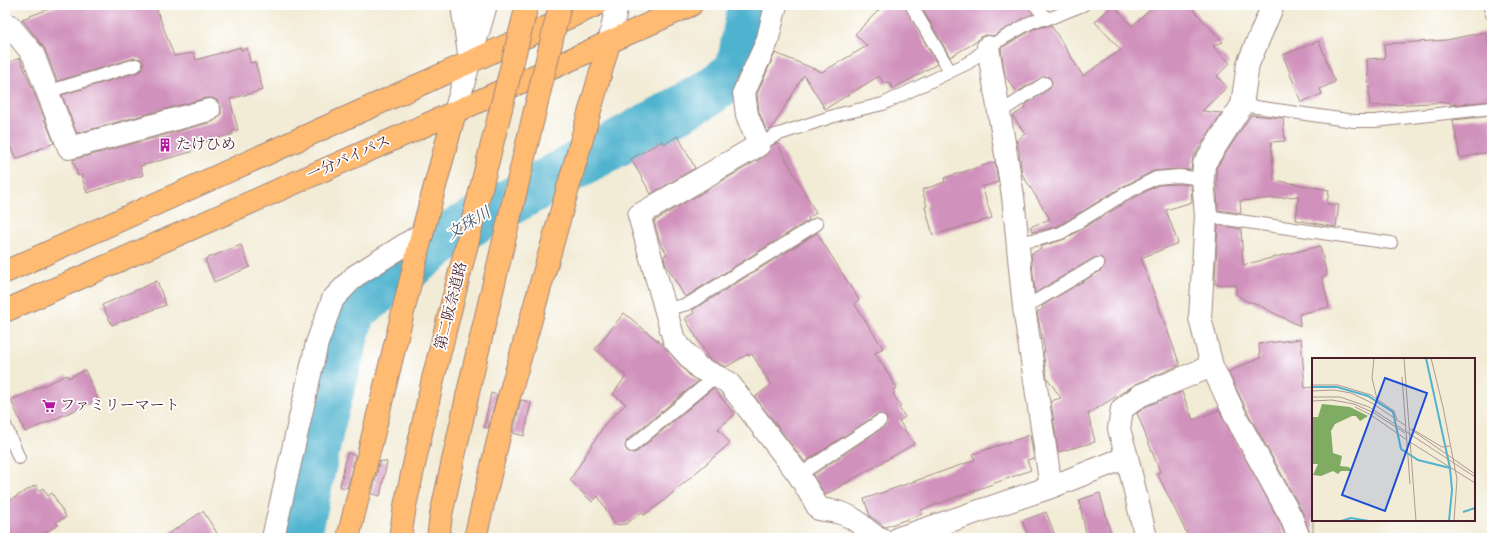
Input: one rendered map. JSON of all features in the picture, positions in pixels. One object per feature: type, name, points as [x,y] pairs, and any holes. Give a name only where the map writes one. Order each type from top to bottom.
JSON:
[{"type":"highway","name":"第二阪奈道路","points":[[400,538],[405,506],[433,379],[527,5]]},
{"type":"highway","points":[[438,538],[441,515],[469,388],[560,5]]},
{"type":"highway","points":[[5,272],[596,5]]},
{"type":"highway","name":"一分バイパス","points":[[5,311],[455,112],[691,5]]},
{"type":"highway","points":[[476,538],[505,411],[609,43]]},
{"type":"highway","points":[[348,538],[422,234],[455,112]]},
{"type":"street","points":[[462,5],[470,61]]},
{"type":"street","points":[[455,112],[486,5]]},
{"type":"street","points":[[609,43],[617,5]]},
{"type":"street","points":[[776,5],[767,42],[744,92],[747,115],[759,144],[639,215],[667,309],[674,340],[699,368],[728,382],[799,475],[819,509],[838,511],[859,523],[874,537]]},
{"type":"street","points":[[1273,5],[1248,64],[1242,105],[1204,164],[1203,178],[1206,216],[1200,318],[1212,366],[1237,419],[1291,517],[1299,538]]},
{"type":"street","points":[[5,27],[10,26],[32,54],[68,148],[209,110]]},
{"type":"street","points":[[988,47],[1019,242],[1024,308],[1051,487]]},
{"type":"street","points":[[273,538],[317,343],[333,299],[355,276],[422,234]]},
{"type":"street","points":[[1146,538],[1119,429],[1122,409],[1141,395],[1212,366]]},
{"type":"street","points":[[899,538],[1051,487],[1127,457]]},
{"type":"lane","points":[[911,5],[950,71]]},
{"type":"lane","points":[[1035,5],[1047,19]]},
{"type":"lane","points":[[759,144],[776,135],[840,114],[884,104],[968,63],[988,47],[1030,22],[1047,19],[1083,5]]},
{"type":"lane","points":[[1489,5],[1492,14]]},
{"type":"lane","points":[[47,92],[136,65]]},
{"type":"lane","points":[[999,113],[1045,83]]},
{"type":"lane","points":[[1242,105],[1354,121],[1374,121],[1492,108]]},
{"type":"lane","points":[[1019,242],[1040,239],[1061,233],[1126,193],[1156,178],[1179,176],[1203,178]]},
{"type":"lane","points":[[1206,216],[1391,243]]},
{"type":"lane","points":[[667,309],[688,304],[817,224]]},
{"type":"lane","points":[[1024,308],[1098,264]]},
{"type":"lane","points":[[632,446],[716,376]]},
{"type":"lane","points":[[799,475],[880,421]]},
{"type":"lane","points":[[5,425],[19,458]]},
{"type":"building","points":[[60,5],[155,5],[174,56],[194,53],[196,60],[241,47],[241,50],[247,48],[250,63],[255,62],[263,90],[230,99],[238,130],[232,131],[233,134],[189,146],[191,152],[140,166],[143,175],[87,193],[81,175],[78,176],[73,160],[212,122],[221,114],[221,107],[218,101],[212,98],[206,98],[77,133],[62,95],[138,72],[142,70],[143,63],[141,59],[134,58],[57,81],[45,49],[22,19]]},
{"type":"building","points":[[884,5],[904,5],[937,64],[893,89],[889,82],[884,84],[879,76],[825,109],[804,75],[772,128],[767,132],[759,112],[757,94],[775,53],[822,72],[867,46],[855,34]]},
{"type":"building","points":[[920,5],[1028,5],[1033,14],[993,36],[986,35],[980,37],[976,42],[950,57]]},
{"type":"building","points":[[1113,5],[1132,26],[1155,5],[1189,5],[1223,42],[1213,46],[1230,63],[1217,76],[1227,87],[1202,111],[1222,113],[1193,157],[1191,170],[1179,169],[1153,171],[1122,187],[1058,226],[1033,232],[1030,227],[1050,219],[1022,174],[1020,154],[1016,141],[1025,134],[1013,116],[1025,108],[1025,105],[1049,89],[1052,82],[1049,77],[1044,76],[1017,92],[1005,76],[1001,48],[1034,29],[1051,25],[1083,76],[1121,50],[1095,22]]},
{"type":"building","points":[[1485,32],[1492,58],[1492,101],[1450,105],[1450,102],[1370,106],[1367,59],[1385,58],[1384,44],[1447,40]]},
{"type":"building","points":[[1319,41],[1335,82],[1320,89],[1322,94],[1301,102],[1283,55]]},
{"type":"building","points":[[20,58],[54,143],[16,159],[5,135],[5,64]]},
{"type":"building","points":[[1251,115],[1283,118],[1285,141],[1271,142],[1274,180],[1329,190],[1327,204],[1339,205],[1336,227],[1296,220],[1299,196],[1240,201],[1241,213],[1218,210],[1216,168]]},
{"type":"building","points":[[1492,116],[1492,151],[1460,158],[1453,120]]},
{"type":"building","points":[[678,136],[695,168],[651,194],[631,159],[662,141],[664,144]]},
{"type":"building","points":[[777,143],[816,213],[808,218],[809,220],[685,297],[665,263],[664,256],[667,254],[660,242],[654,221],[765,156],[771,146]]},
{"type":"building","points":[[995,162],[998,182],[982,187],[992,218],[933,235],[922,190],[945,182],[944,178]]},
{"type":"building","points":[[1158,185],[1191,185],[1192,202],[1166,210],[1178,243],[1141,258],[1180,365],[1136,384],[1088,414],[1095,442],[1058,452],[1051,401],[1061,398],[1047,378],[1043,352],[1045,352],[1037,312],[1043,309],[1042,306],[1102,270],[1105,264],[1102,258],[1095,257],[1035,293],[1031,254],[1041,249],[1040,247],[1065,239]]},
{"type":"building","points":[[1218,225],[1241,229],[1243,265],[1320,246],[1327,275],[1322,277],[1329,307],[1299,314],[1300,326],[1252,302],[1248,302],[1236,294],[1236,285],[1215,284]]},
{"type":"building","points":[[817,233],[859,300],[854,303],[883,348],[875,353],[897,388],[893,390],[895,393],[893,394],[901,406],[899,408],[905,417],[899,421],[914,444],[825,495],[813,475],[884,427],[887,421],[886,417],[880,414],[876,415],[805,462],[755,397],[771,385],[752,354],[748,356],[748,354],[726,367],[709,359],[685,318],[694,313],[693,310]]},
{"type":"building","points":[[241,245],[250,267],[214,282],[205,259]]},
{"type":"building","points":[[157,281],[166,305],[112,325],[102,305]]},
{"type":"building","points":[[624,313],[664,346],[690,376],[698,381],[627,440],[625,447],[627,451],[633,453],[637,452],[713,388],[735,414],[718,429],[730,443],[661,503],[644,515],[642,512],[626,524],[615,525],[598,496],[592,502],[570,480],[605,424],[626,404],[613,394],[626,376],[595,349]]},
{"type":"building","points":[[1301,339],[1305,388],[1312,387],[1313,538],[1311,538],[1302,511],[1248,413],[1228,372],[1260,358],[1259,344]]},
{"type":"building","points":[[85,370],[98,400],[25,432],[11,400],[67,375],[68,378]]},
{"type":"building","points":[[1182,392],[1193,420],[1219,410],[1280,522],[1286,538],[1189,538],[1157,473],[1160,472],[1137,413],[1147,406]]},
{"type":"building","points":[[491,393],[497,395],[488,428],[484,427]]},
{"type":"building","points":[[521,400],[531,402],[524,436],[513,433]]},
{"type":"building","points":[[1030,435],[1034,458],[1027,460],[1031,470],[921,510],[922,514],[885,527],[870,516],[864,499],[975,460],[973,454]]},
{"type":"building","points":[[347,453],[355,455],[347,488],[340,487]]},
{"type":"building","points":[[380,461],[387,462],[380,496],[372,494]]},
{"type":"building","points":[[36,485],[39,491],[43,488],[48,496],[52,493],[66,517],[56,522],[58,525],[35,538],[5,538],[5,503]]},
{"type":"building","points":[[1100,493],[1112,538],[1087,538],[1079,500]]},
{"type":"building","points":[[203,511],[220,538],[162,538]]},
{"type":"building","points":[[1046,512],[1056,538],[1029,538],[1022,521]]},
{"type":"waterway","name":"文珠川","points":[[298,538],[321,427],[352,311],[451,234],[707,94],[739,70],[751,5]]},
{"type":"place","name":"たけひめ","points":[[165,145]]},
{"type":"place","name":"ファミリーマート","points":[[49,406]]}]
